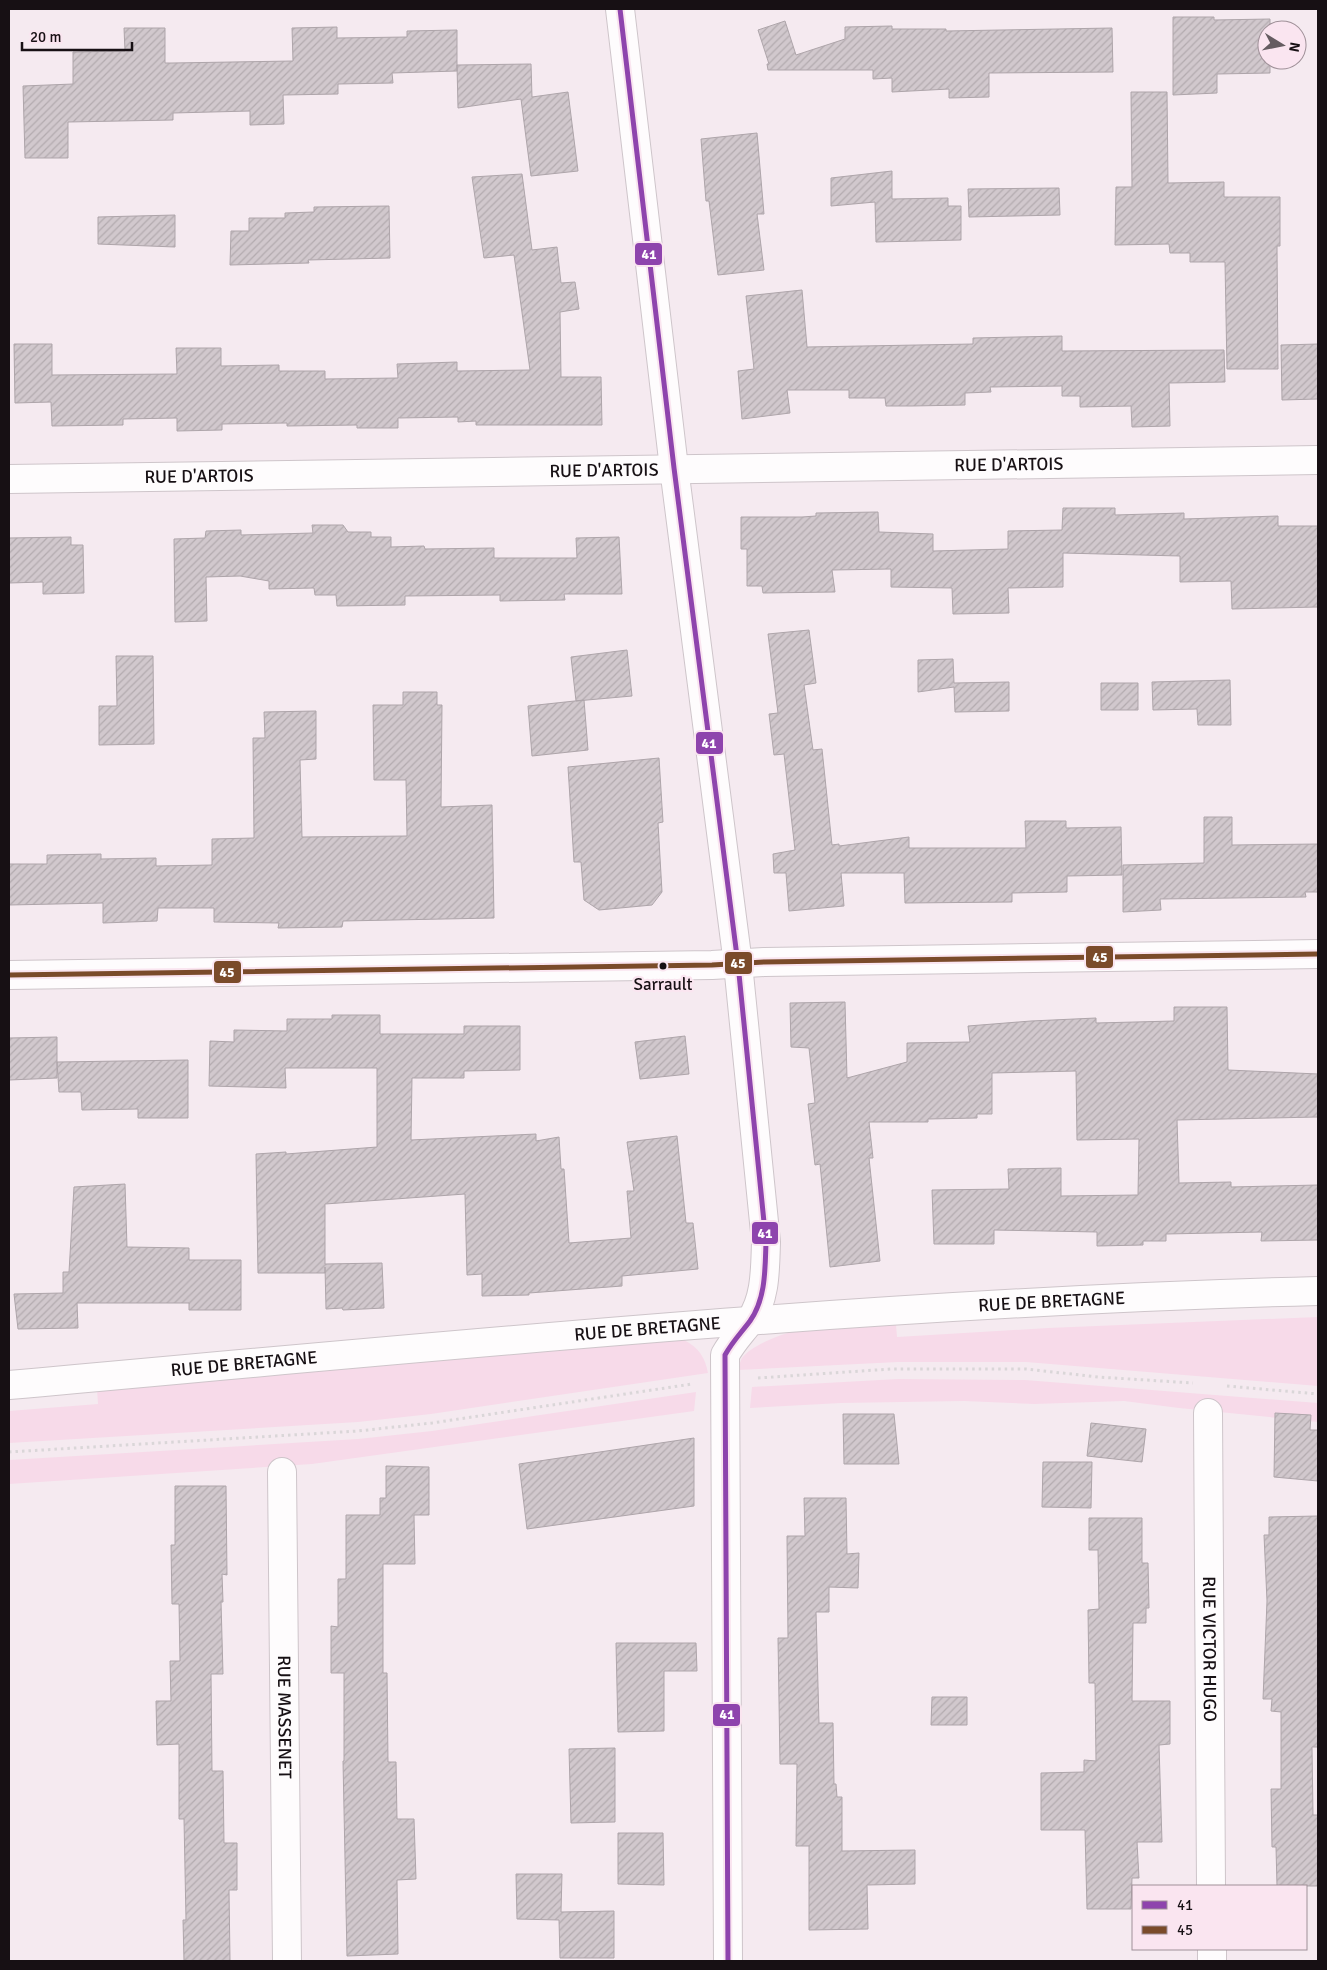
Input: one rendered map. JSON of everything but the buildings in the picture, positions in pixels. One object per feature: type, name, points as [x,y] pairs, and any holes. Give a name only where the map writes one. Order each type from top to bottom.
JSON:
[{"type":"street","points":[[620,9],[674,468],[738,964],[766,1242],[764,1288],[751,1320],[735,1337],[724,1355],[728,1961]]},
{"type":"street","name":"RUE D'ARTOIS","points":[[9,479],[1318,460]]},
{"type":"street","points":[[9,975],[1318,954]]},
{"type":"street","name":"RUE DE BRETAGNE","points":[[9,1385],[751,1320],[1198,1294],[1318,1291]]},
{"type":"street","name":"RUE VICTOR HUGO","points":[[1208,1413],[1211,1885]]},
{"type":"street","name":"RUE MASSENET","points":[[282,1472],[287,1961]]},
{"type":"path","points":[[9,1452],[358,1431],[432,1423],[724,1380],[891,1369],[1026,1369],[1098,1377],[1202,1384]]},
{"type":"path","points":[[1221,1385],[1318,1394]]},
{"type":"shaded area","points":[[1318,1317],[1318,1386],[1026,1362],[898,1362],[738,1370],[742,1358],[752,1349],[775,1337],[797,1331],[896,1325],[897,1337],[1048,1328]]},
{"type":"shaded area","points":[[684,1340],[694,1346],[700,1354],[705,1362],[708,1373],[431,1414],[358,1422],[9,1443],[9,1411],[98,1404],[97,1389]]},
{"type":"shaded area","points":[[898,1379],[1025,1380],[1318,1403],[1318,1422],[1124,1401],[1034,1404],[964,1401],[841,1403],[750,1408],[752,1387]]},
{"type":"shaded area","points":[[696,1392],[694,1411],[312,1464],[9,1484],[9,1460],[358,1439],[432,1431]]},
{"type":"transit line","name":"41","points":[[620,9],[674,468],[738,964],[766,1242],[764,1283],[759,1303],[750,1321],[725,1355],[728,1961]]},
{"type":"transit line","name":"45","points":[[9,975],[1318,954]]},
{"type":"place","name":"Sarrault","points":[[663,966]]}]
